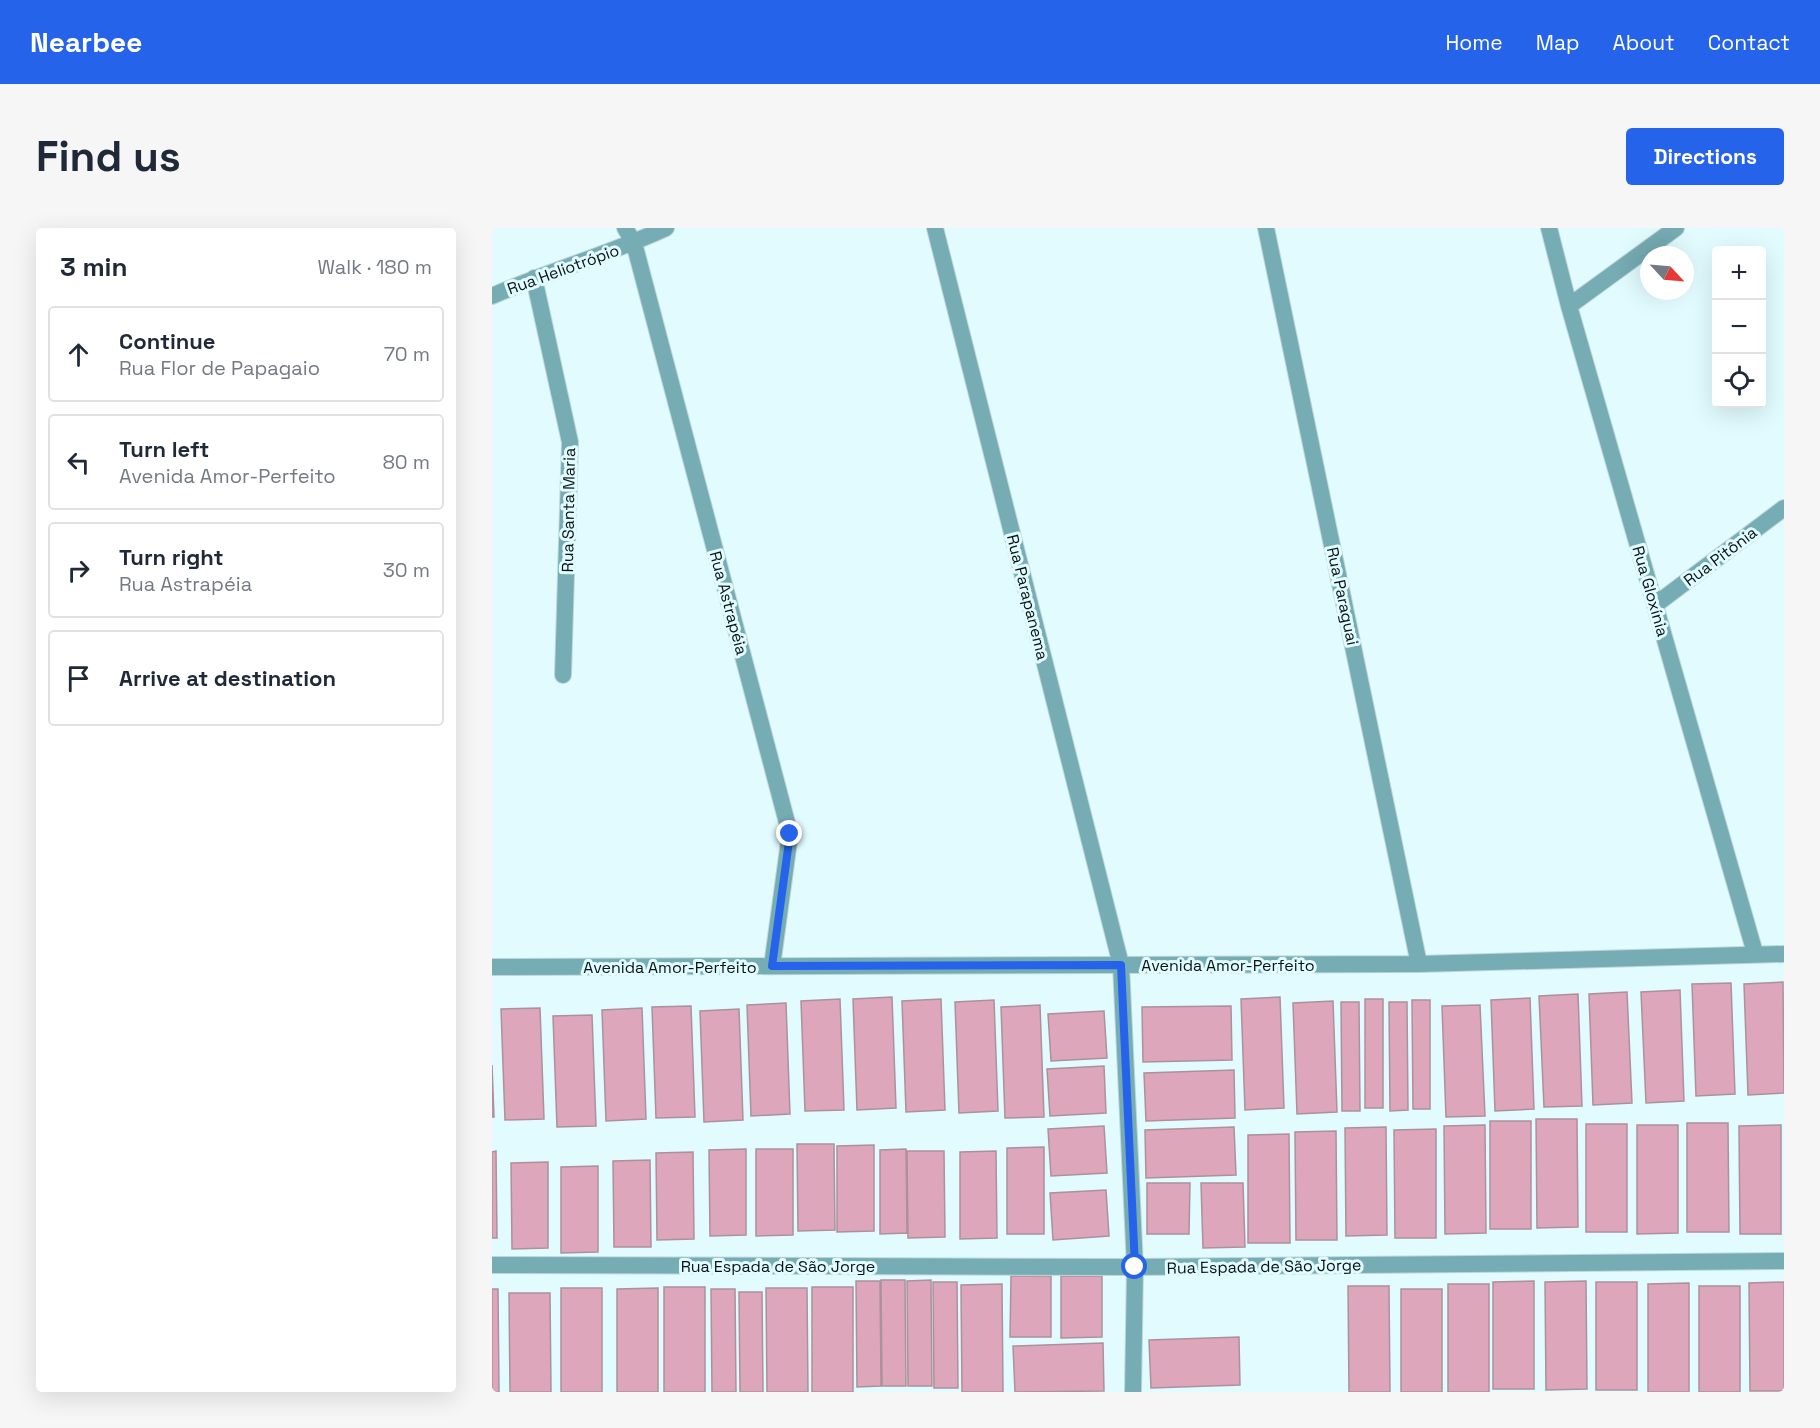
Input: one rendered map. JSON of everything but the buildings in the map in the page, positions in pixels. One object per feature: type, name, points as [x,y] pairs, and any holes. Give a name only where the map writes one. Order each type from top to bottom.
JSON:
[{"type":"street","name":"Rua Astrapéia","points":[[625,228],[634,243],[790,834],[772,966]]},
{"type":"street","name":"Rua Heliotrópio","points":[[492,296],[534,278],[634,243],[666,228]]},
{"type":"street","name":"Rua Parapanema","points":[[935,228],[1121,965],[1135,1267],[1132,1392]]},
{"type":"street","name":"Rua Paraguai","points":[[1266,228],[1419,964]]},
{"type":"street","name":"Rua Gloxínia","points":[[1549,228],[1569,306],[1755,953]]},
{"type":"street","points":[[1569,306],[1676,228]]},
{"type":"street","name":"Rua Santa Maria","points":[[534,278],[570,442],[563,675]]},
{"type":"street","name":"Rua Pitônia","points":[[1655,605],[1784,508]]},
{"type":"street","name":"Avenida Amor-Perfeito","points":[[492,967],[1419,964],[1784,954]]},
{"type":"street","name":"Rua Espada de São Jorge","points":[[492,1265],[1135,1267],[1784,1261]]},
{"type":"route","points":[[790,834],[772,966],[1121,965],[1135,1267]]}]
